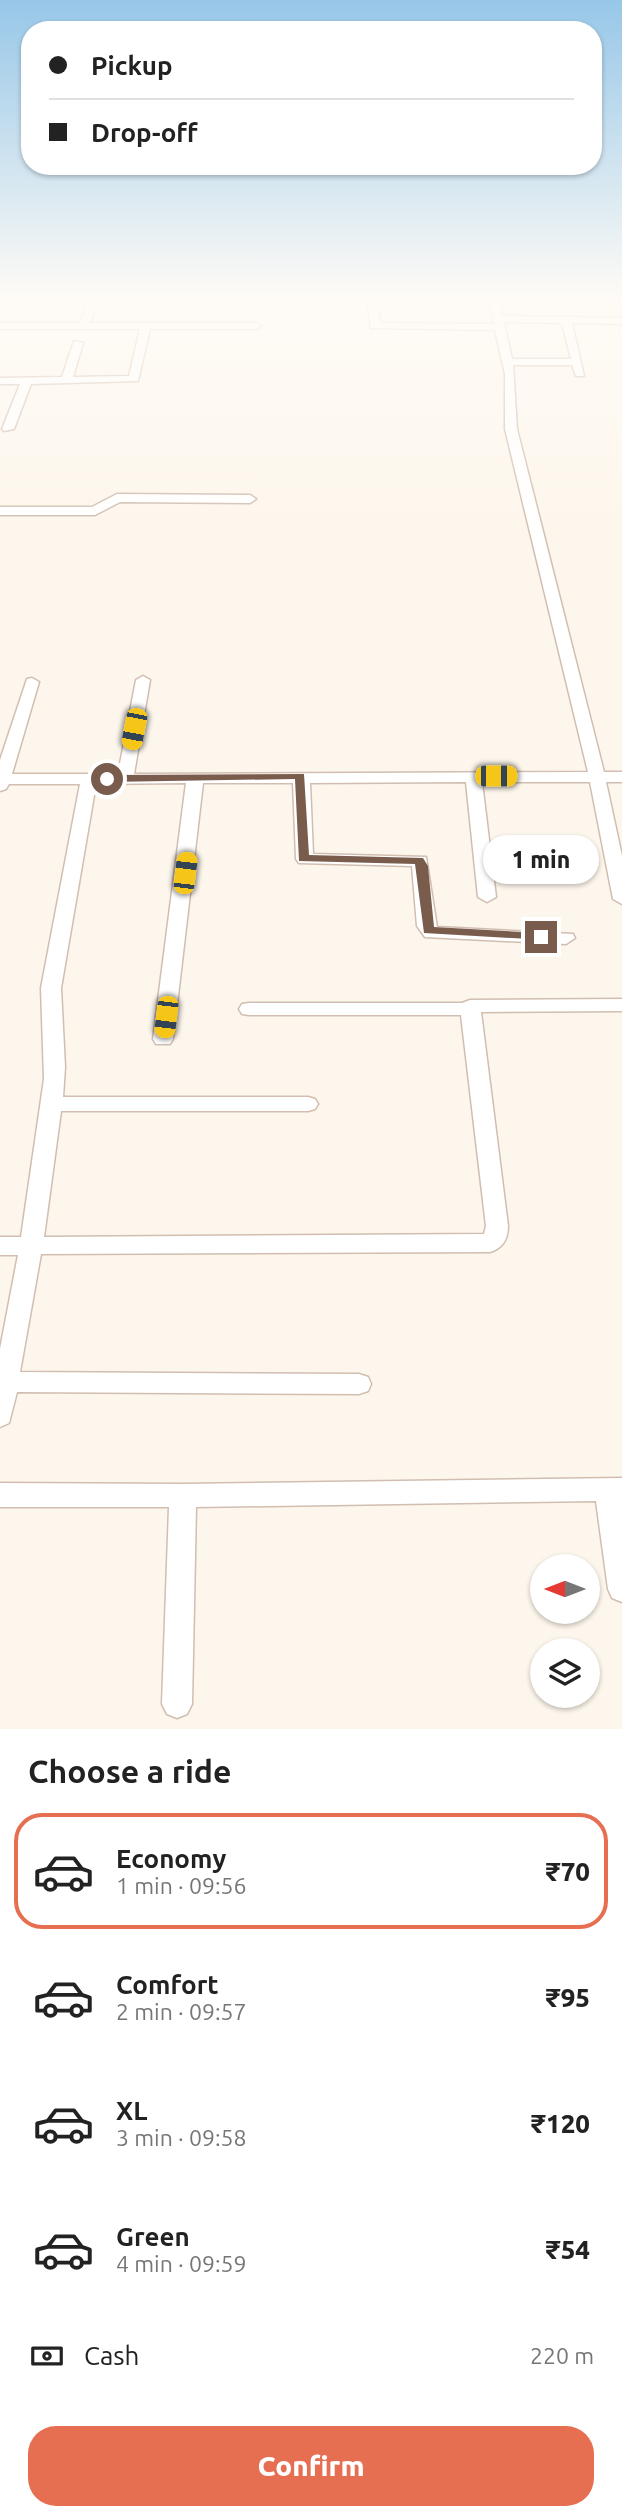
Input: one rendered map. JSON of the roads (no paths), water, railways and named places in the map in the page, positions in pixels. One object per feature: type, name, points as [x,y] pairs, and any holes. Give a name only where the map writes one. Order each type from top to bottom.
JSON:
[{"type":"street","points":[[66,381],[67,377]]},
{"type":"street","points":[[0,381],[134,379],[135,377]]},
{"type":"street","points":[[508,377],[511,429],[597,776],[622,899]]},
{"type":"street","points":[[8,429],[27,381]]},
{"type":"street","points":[[0,512],[100,510],[110,500],[117,498],[250,499]]},
{"type":"street","points":[[125,778],[143,680]]},
{"type":"street","points":[[32,682],[1,781],[301,776],[622,777]]},
{"type":"street","points":[[301,776],[305,859],[420,861],[426,926],[432,933],[566,938]]},
{"type":"street","points":[[472,776],[487,897]]},
{"type":"street","points":[[163,1040],[195,778]]},
{"type":"street","points":[[0,1416],[52,1104],[55,1037],[50,1007],[51,988],[89,779]]},
{"type":"street","points":[[249,1009],[469,1009],[477,1004],[622,1005]]},
{"type":"street","points":[[0,1246],[477,1245],[494,1241],[497,1226],[469,1009]]},
{"type":"street","points":[[52,1104],[308,1104]]},
{"type":"street","points":[[6,1382],[359,1384]]},
{"type":"street","points":[[0,1495],[183,1496],[615,1490],[622,1589]]},
{"type":"street","points":[[177,1704],[183,1496]]}]
